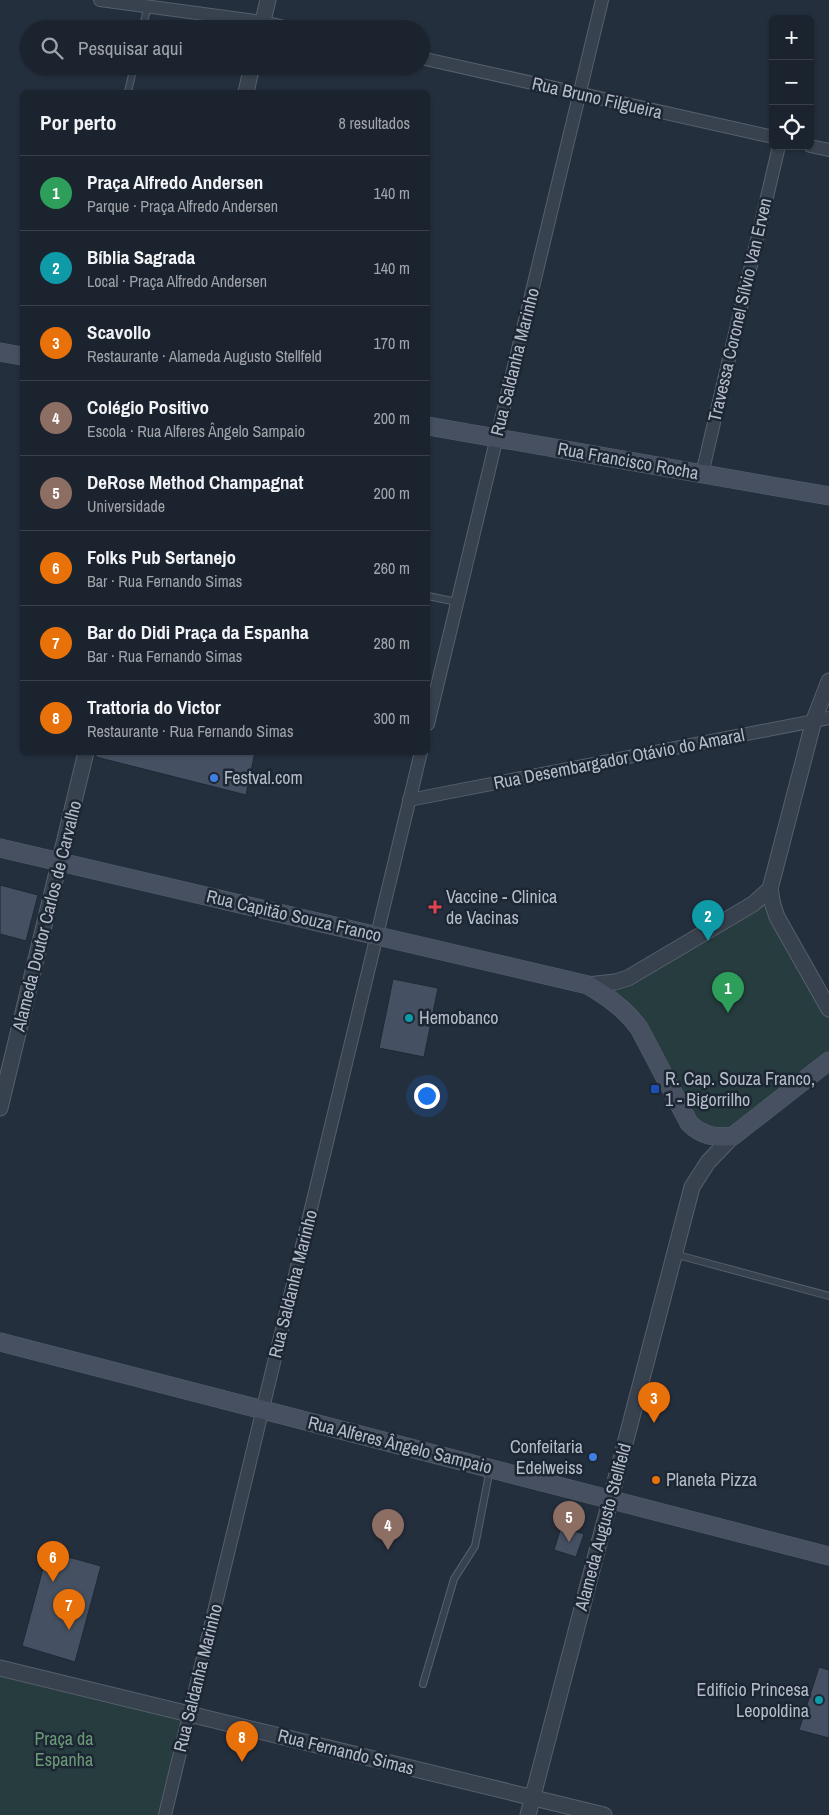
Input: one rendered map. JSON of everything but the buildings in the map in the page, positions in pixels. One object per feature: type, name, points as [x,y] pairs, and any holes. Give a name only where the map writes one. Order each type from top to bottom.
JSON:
[{"type":"main road","points":[[0,352],[20,356]]},
{"type":"main road","name":"Rua Francisco Rocha","points":[[430,426],[829,496]]},
{"type":"main road","name":"Rua Capitão Souza Franco","points":[[0,848],[588,985]]},
{"type":"main road","points":[[588,985],[621,1007],[639,1028],[689,1123],[706,1135],[717,1138],[733,1136],[829,1061]]},
{"type":"main road","name":"Rua Alferes Ângelo Sampaio","points":[[0,1342],[829,1556]]},
{"type":"street","points":[[100,0],[232,20]]},
{"type":"street","points":[[263,20],[268,0]]},
{"type":"street","name":"Rua Saldanha Marinho","points":[[430,716],[602,0]]},
{"type":"street","name":"Rua Bruno Filgueira","points":[[430,60],[769,136]]},
{"type":"street","points":[[246,90],[250,75]]},
{"type":"street","points":[[814,147],[829,150]]},
{"type":"street","name":"Travessa Coronel Sílvio Van Erven","points":[[702,474],[778,150]]},
{"type":"street","points":[[829,681],[822,719],[770,889],[777,917],[829,1009]]},
{"type":"street","name":"Rua Desembargador Otávio do Amaral","points":[[409,800],[822,719]]},
{"type":"street","name":"Alameda Doutor Carlos de Carvalho","points":[[0,1108],[85,755]]},
{"type":"street","name":"Rua Saldanha Marinho","points":[[165,1815],[420,755]]},
{"type":"street","points":[[588,985],[615,982],[628,978],[753,904],[770,889]]},
{"type":"street","name":"Alameda Augusto Stellfeld","points":[[528,1815],[692,1187],[708,1162],[733,1136]]},
{"type":"street","name":"Rua Fernando Simas","points":[[0,1668],[604,1815]]},
{"type":"lane","points":[[144,20],[148,6]]},
{"type":"lane","points":[[128,90],[132,75]]},
{"type":"lane","points":[[430,596],[457,602]]},
{"type":"lane","points":[[674,1254],[829,1296]]},
{"type":"lane","points":[[423,1684],[454,1579],[475,1546],[491,1468]]},
{"type":"green space","points":[[770,889],[829,1009],[829,1061],[733,1136],[706,1135],[602,984]]},
{"type":"green space","name":"Praça da Espanha","points":[[0,1668],[189,1714],[165,1815],[0,1815]]},
{"type":"place","name":"Festval.com","points":[[214,778]]},
{"type":"place","name":"Vaccine - Clinica de Vacinas","points":[[435,907]]},
{"type":"place","name":"Bíblia Sagrada","points":[[708,941]]},
{"type":"place","name":"Praça Alfredo Andersen","points":[[728,1013]]},
{"type":"place","name":"Hemobanco","points":[[409,1018]]},
{"type":"place","name":"R. Cap. Souza Franco, 1 - Bigorrilho","points":[[655,1089]]},
{"type":"place","name":"Scavollo","points":[[654,1423]]},
{"type":"place","name":"Confeitaria Edelweiss","points":[[593,1457]]},
{"type":"place","name":"Planeta Pizza","points":[[656,1480]]},
{"type":"place","name":"DeRose Method Champagnat","points":[[569,1542]]},
{"type":"place","name":"Colégio Positivo","points":[[388,1550]]},
{"type":"place","name":"Folks Pub Sertanejo","points":[[53,1582]]},
{"type":"place","name":"Bar do Didi Praça da Espanha","points":[[69,1630]]},
{"type":"place","name":"Edifício Princesa Leopoldina","points":[[819,1700]]},
{"type":"place","name":"Trattoria do Victor","points":[[242,1762]]}]
